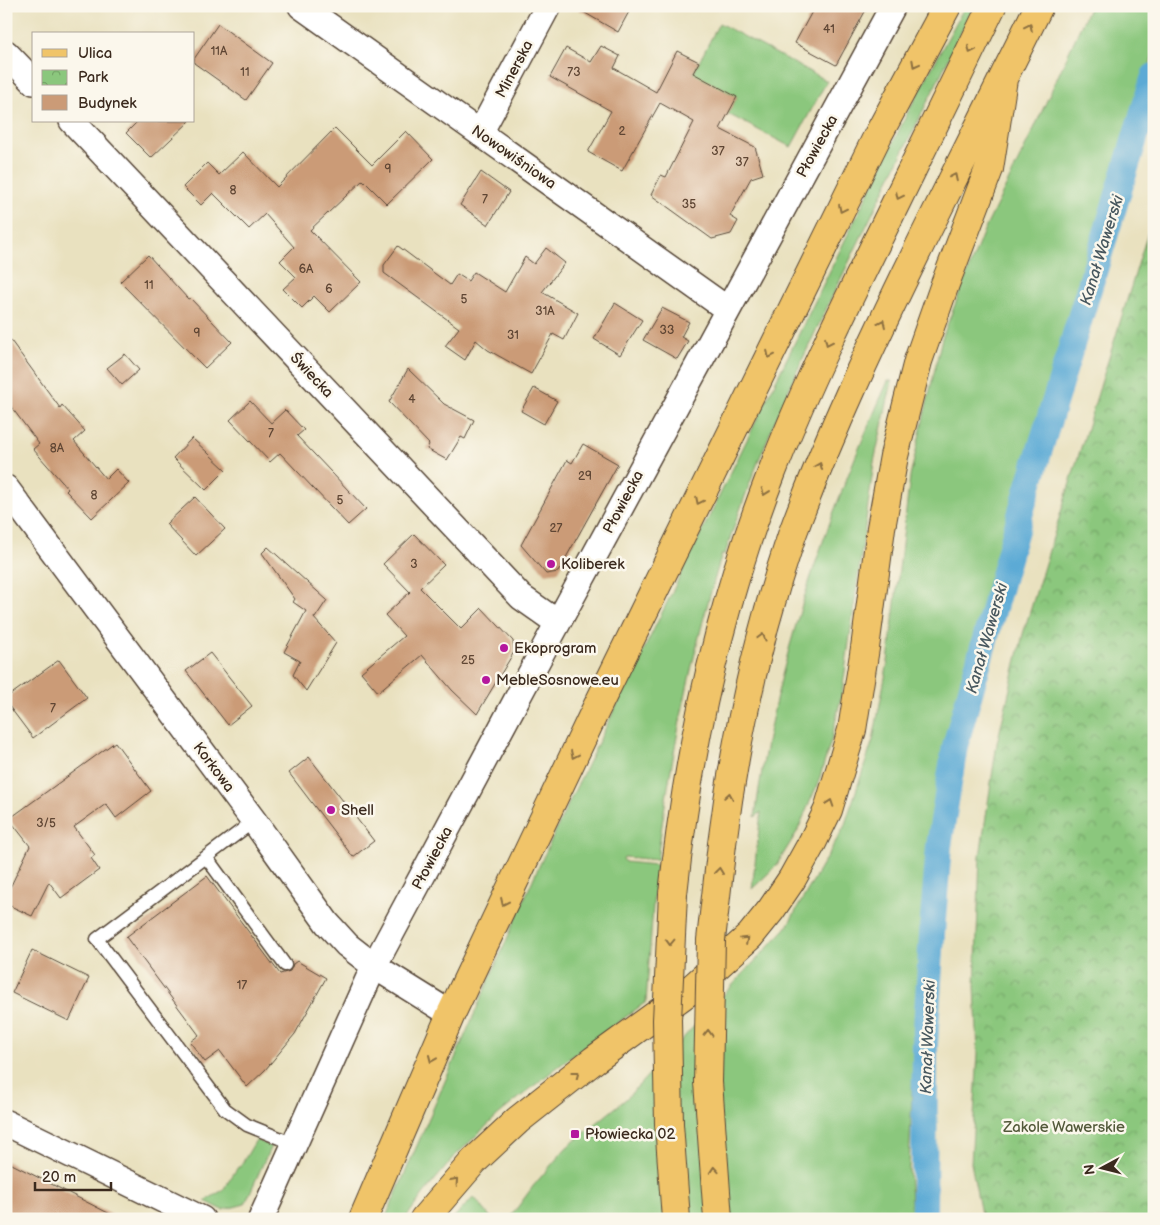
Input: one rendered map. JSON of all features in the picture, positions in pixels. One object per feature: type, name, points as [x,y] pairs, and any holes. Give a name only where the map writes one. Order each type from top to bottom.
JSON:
[{"type":"main road","points":[[363,1219],[451,1014],[595,711],[878,135],[947,6]]},
{"type":"main road","points":[[676,1219],[669,1124],[667,996],[673,894],[681,826],[704,697],[736,575],[772,473],[816,366],[992,6]]},
{"type":"main road","points":[[718,1219],[708,1082],[712,940],[722,844],[735,759],[757,656],[798,521],[830,438],[870,349],[1039,6]]},
{"type":"main road","points":[[424,1219],[474,1161],[518,1120],[556,1089],[689,991],[750,936],[792,879],[812,843],[828,810],[852,730],[881,528],[894,456],[918,361],[944,284],[989,169],[1003,79]]},
{"type":"street","name":"Nowowiśniowa","points":[[301,6],[727,309]]},
{"type":"street","name":"Minerska","points":[[480,133],[548,6]]},
{"type":"street","name":"Płowiecka","points":[[261,1219],[374,966],[727,309],[893,6]]},
{"type":"street","points":[[6,53],[32,80]]},
{"type":"street","name":"Świecka","points":[[73,122],[521,598],[558,623]]},
{"type":"street","name":"Korkowa","points":[[6,488],[254,821],[327,923],[347,945],[374,966],[451,1014]]},
{"type":"street","points":[[6,1123],[202,1219]]},
{"type":"lane","points":[[254,821],[97,939],[225,1109],[247,1125],[294,1144]]},
{"type":"lane","points":[[206,857],[285,965]]},
{"type":"green space","points":[[965,6],[974,6],[801,361],[760,457],[725,554],[722,554],[683,706],[657,860],[624,857],[623,859],[625,862],[656,865],[646,1002],[555,1069],[499,1114],[456,1155],[405,1219],[385,1219],[534,877],[573,794],[906,116]]},
{"type":"green space","points":[[1090,6],[1154,6],[1154,51],[988,605],[940,789],[913,1066],[909,1168],[912,1219],[509,1219],[534,1185],[566,1148],[626,1099],[786,928],[844,827],[873,740],[888,662],[910,477],[942,338],[983,233],[1032,133]]},
{"type":"green space","points":[[719,23],[827,81],[791,147],[728,114],[737,97],[693,74]]},
{"type":"green space","name":"Zakole Wawerskie","points":[[1154,213],[1154,1219],[982,1219],[971,1163],[978,1054],[975,986],[980,856],[997,743],[1023,634]]},
{"type":"green space","points":[[888,381],[892,381],[874,462],[842,693],[831,741],[818,783],[797,832],[776,866],[752,889],[761,812],[755,817],[775,703],[789,648],[805,594],[843,487]]},
{"type":"green space","points":[[256,1140],[271,1146],[245,1204],[223,1210],[205,1201],[223,1190],[238,1167],[240,1167]]},
{"type":"green space","points":[[474,1197],[492,1219],[452,1219]]},
{"type":"building","points":[[573,6],[632,6],[618,32]]},
{"type":"building","points":[[815,6],[868,6],[836,65],[795,43]]},
{"type":"building","points":[[218,24],[272,63],[246,100],[195,64],[195,58]]},
{"type":"building","points":[[601,46],[620,56],[614,68],[656,92],[677,51],[699,62],[693,73],[737,97],[720,129],[755,147],[763,174],[751,178],[730,216],[738,221],[731,234],[712,239],[651,195],[661,175],[666,177],[694,122],[660,103],[622,171],[588,152],[611,111],[550,77],[566,48],[591,62]]},
{"type":"building","points":[[137,122],[189,122],[151,158],[126,133]]},
{"type":"building","points":[[335,128],[372,165],[406,131],[433,159],[387,204],[363,180],[310,230],[361,282],[330,312],[314,296],[302,308],[283,289],[296,277],[280,261],[294,247],[265,214],[249,229],[213,193],[201,205],[183,187],[207,163],[219,175],[243,152],[277,187]]},
{"type":"building","points":[[481,172],[509,192],[488,225],[460,205]]},
{"type":"building","points":[[398,246],[450,285],[457,274],[468,281],[474,272],[505,292],[525,257],[534,264],[546,248],[565,263],[542,292],[578,313],[564,340],[553,334],[531,374],[488,350],[476,340],[465,360],[445,346],[459,328],[384,273],[384,265]]},
{"type":"building","points":[[148,255],[188,299],[190,298],[232,342],[205,368],[120,282]]},
{"type":"building","points":[[615,303],[642,320],[620,355],[594,339]]},
{"type":"building","points":[[662,308],[689,322],[681,337],[688,341],[677,359],[643,340]]},
{"type":"building","points":[[6,334],[60,408],[62,405],[85,431],[74,441],[106,479],[116,469],[129,483],[92,518],[66,491],[68,489],[33,449],[39,444],[6,400]]},
{"type":"building","points":[[125,354],[139,370],[122,385],[107,368]]},
{"type":"building","points":[[408,369],[444,404],[474,420],[465,439],[461,437],[447,460],[427,449],[429,444],[389,402]]},
{"type":"building","points":[[534,388],[557,401],[544,424],[521,411]]},
{"type":"building","points":[[250,401],[271,423],[285,410],[304,430],[297,436],[366,509],[348,525],[280,453],[270,462],[230,420]]},
{"type":"building","points":[[192,438],[226,470],[206,490],[173,458]]},
{"type":"building","points":[[583,444],[618,464],[558,572],[546,574],[521,545],[567,460],[572,463]]},
{"type":"building","points":[[195,497],[225,529],[196,556],[166,524]]},
{"type":"building","points":[[414,534],[444,565],[420,588],[461,629],[482,608],[513,641],[514,652],[477,714],[452,690],[422,655],[378,692],[361,672],[404,636],[385,615],[410,592],[383,564]]},
{"type":"building","points":[[268,547],[327,600],[315,618],[313,617],[336,643],[306,691],[293,675],[300,661],[284,652],[306,611],[293,602],[295,599],[262,553]]},
{"type":"building","points":[[210,653],[252,706],[228,725],[186,671]]},
{"type":"building","points":[[59,660],[87,698],[33,738],[6,702],[6,698]]},
{"type":"building","points":[[115,742],[151,791],[116,818],[106,804],[74,827],[95,855],[91,858],[99,870],[61,898],[49,882],[32,916],[6,904],[6,896],[30,846],[9,819]]},
{"type":"building","points":[[309,757],[374,841],[353,857],[289,773]]},
{"type":"building","points":[[207,876],[280,974],[290,971],[293,964],[297,961],[326,978],[295,1034],[265,1070],[247,1087],[220,1051],[205,1062],[190,1042],[199,1035],[126,937]]},
{"type":"building","points":[[32,950],[89,978],[69,1021],[12,993]]},
{"type":"building","points":[[6,1161],[120,1219],[6,1219]]},
{"type":"waterway","name":"Kanał Wawerski","points":[[924,1219],[925,1044],[933,919],[939,846],[955,746],[1023,505],[1154,76]]},
{"type":"place","name":"Koliberek","points":[[551,564]]},
{"type":"place","name":"Ekoprogram","points":[[504,648]]},
{"type":"place","name":"MebleSosnowe.eu","points":[[486,680]]},
{"type":"place","name":"Shell","points":[[331,810]]},
{"type":"place","name":"Płowiecka 02","points":[[575,1134]]}]
